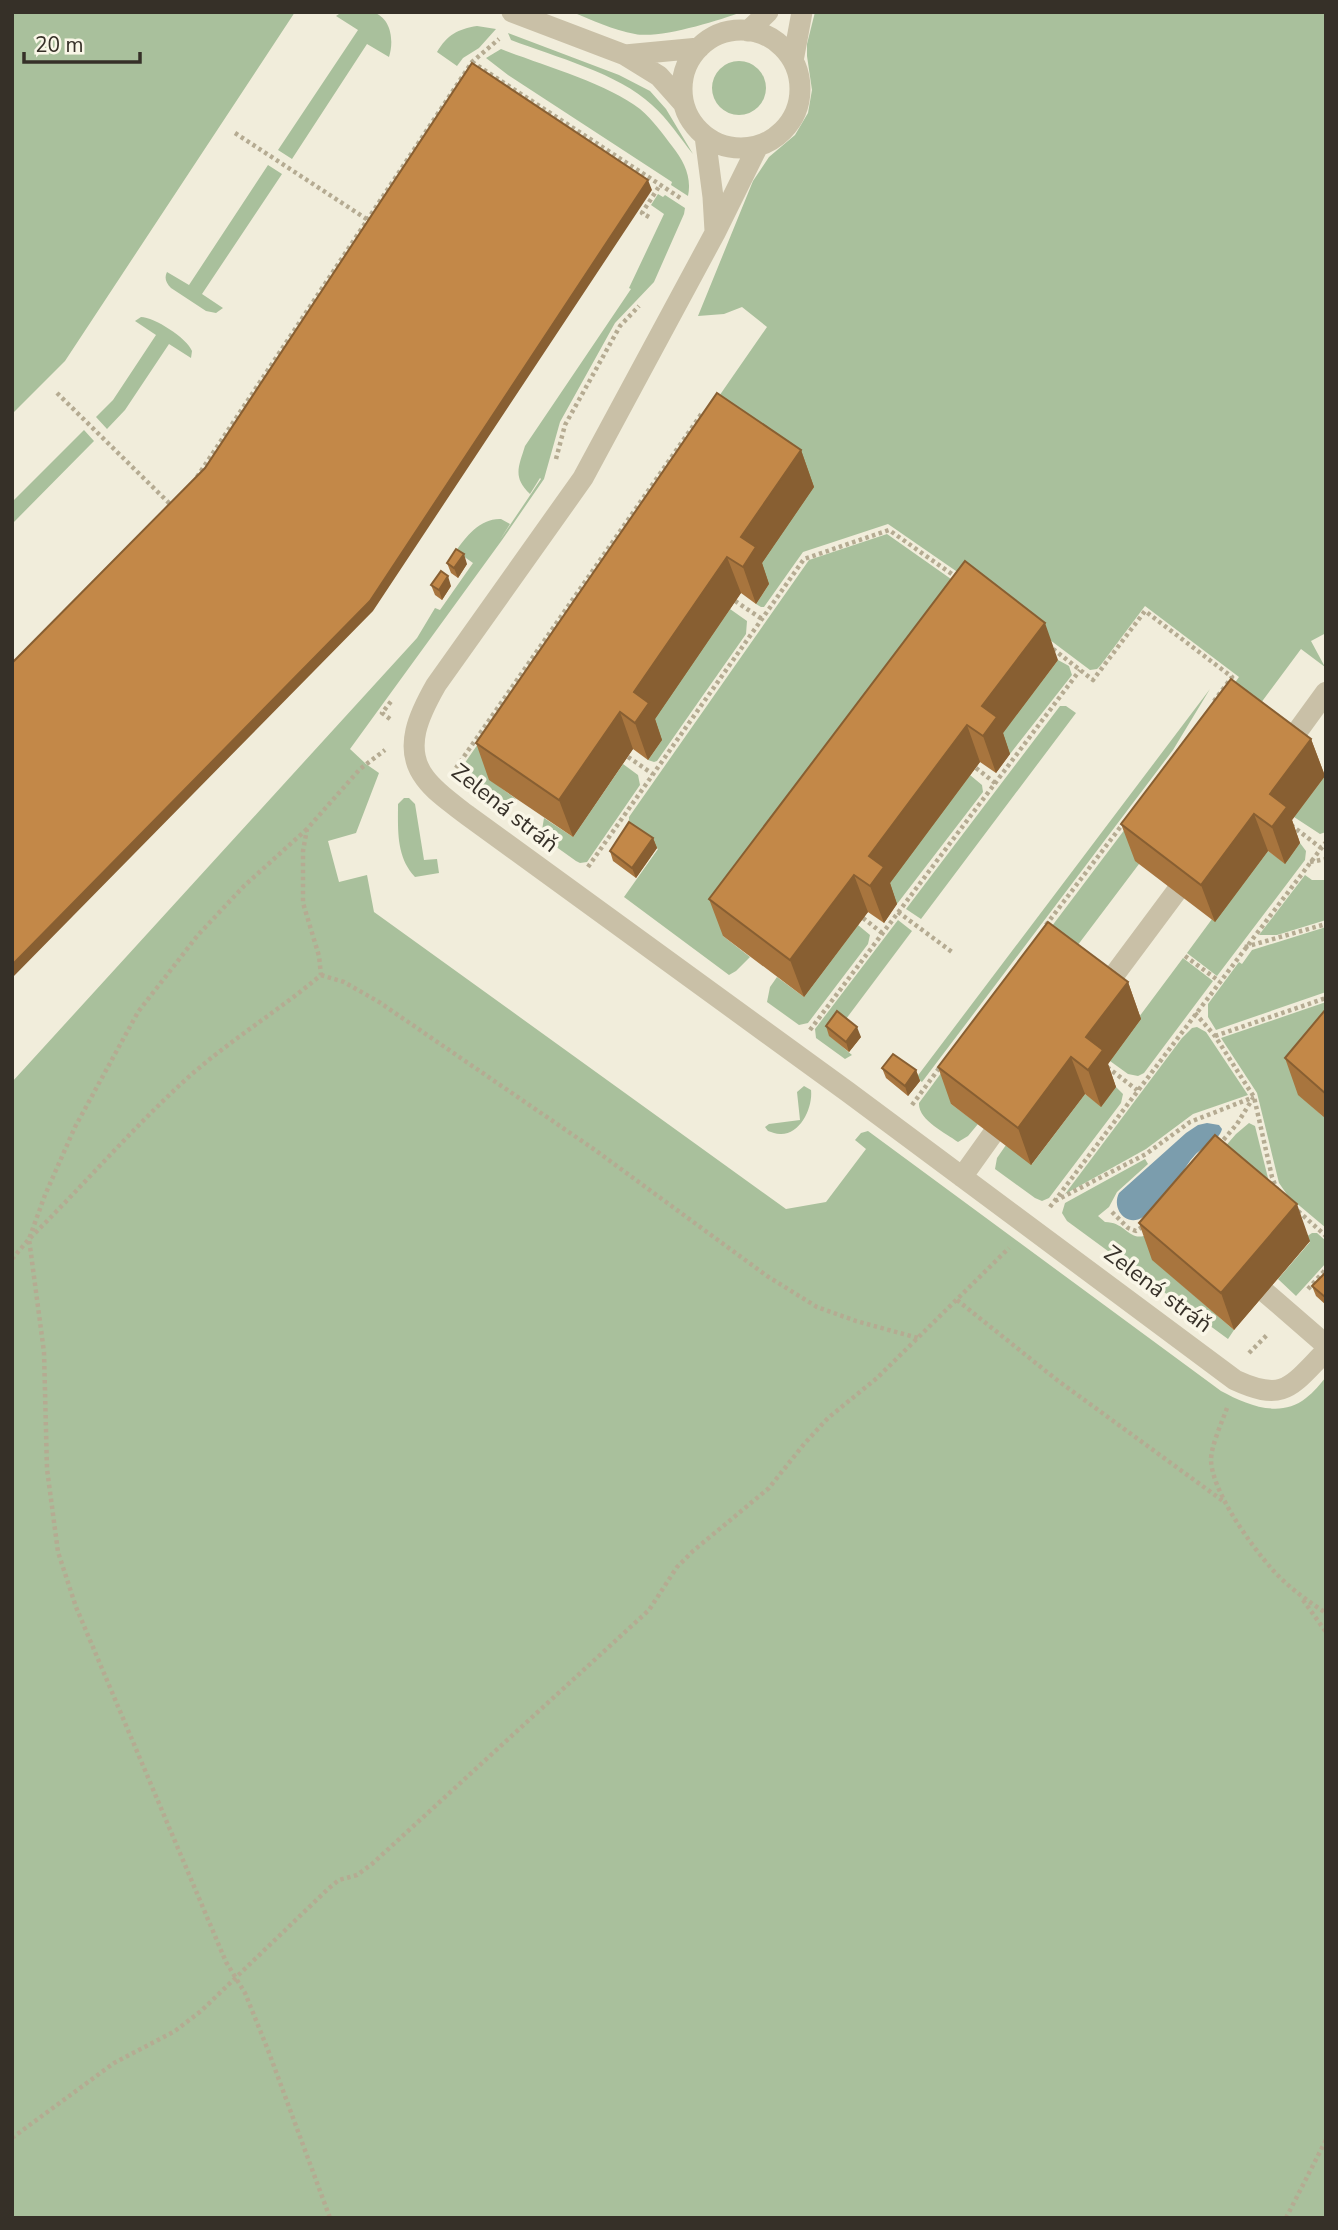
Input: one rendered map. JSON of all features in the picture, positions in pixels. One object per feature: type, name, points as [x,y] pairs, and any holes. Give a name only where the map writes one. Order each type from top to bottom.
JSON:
[{"type":"street","points":[[748,31],[768,12]]},
{"type":"street","points":[[793,61],[802,12]]},
{"type":"street","points":[[508,22],[625,55],[659,76],[683,103],[691,121],[705,136],[721,145],[739,148],[758,146],[774,139],[787,127],[796,112],[800,95],[799,77],[793,61],[781,46],[766,36],[748,31],[730,31],[713,37],[699,48],[688,64],[682,83],[683,103]]},
{"type":"street","points":[[625,55],[699,48]]},
{"type":"street","points":[[705,136],[715,233]]},
{"type":"street","points":[[414,736],[422,709],[436,685],[583,478],[715,233],[758,146]]},
{"type":"street","points":[[1286,747],[1326,692]]},
{"type":"street","name":"Zelená stráň","points":[[414,736],[415,757],[424,777],[467,815],[1235,1380],[1259,1390],[1283,1389],[1299,1379],[1326,1351]]},
{"type":"street","points":[[1103,990],[1175,892]]},
{"type":"street","points":[[962,1177],[992,1135]]},
{"type":"street","points":[[1266,1293],[1326,1345]]},
{"type":"path","points":[[193,481],[472,62],[498,41],[508,22]]},
{"type":"path","points":[[472,62],[688,203]]},
{"type":"path","points":[[235,133],[368,220]]},
{"type":"path","points":[[649,217],[642,213],[660,185]]},
{"type":"path","points":[[554,468],[565,425],[620,326],[645,300]]},
{"type":"path","points":[[57,393],[170,504]]},
{"type":"path","points":[[454,775],[455,768],[702,413]]},
{"type":"path","points":[[161,513],[178,496]]},
{"type":"path","points":[[584,874],[804,559],[889,530],[969,586]]},
{"type":"path","points":[[735,601],[762,620]]},
{"type":"path","points":[[1050,647],[1093,680],[1145,611],[1232,677],[1209,709]]},
{"type":"path","points":[[805,1036],[1080,670]]},
{"type":"path","points":[[330,2218],[268,2050],[237,1978],[226,1962],[76,1607],[58,1552],[47,1469],[44,1352],[29,1239],[75,1127],[138,1012],[198,935],[244,886],[307,829],[360,769],[384,751],[414,736],[382,713],[398,691]]},
{"type":"path","points":[[628,757],[653,774]]},
{"type":"path","points":[[976,768],[995,783]]},
{"type":"path","points":[[1042,931],[1130,814]]},
{"type":"path","points":[[1289,824],[1321,848]]},
{"type":"path","points":[[307,829],[303,851],[303,903],[319,956],[321,975]]},
{"type":"path","points":[[12,2138],[114,2063],[175,2031],[201,2011],[338,1880],[357,1875],[372,1864],[649,1609],[677,1567],[769,1488],[828,1418],[877,1378],[919,1338],[1054,1202],[1244,947],[1326,842]]},
{"type":"path","points":[[1310,862],[1326,859]]},
{"type":"path","points":[[898,912],[952,952]]},
{"type":"path","points":[[863,918],[882,933]]},
{"type":"path","points":[[1244,947],[1326,924]]},
{"type":"path","points":[[1185,956],[1219,981]]},
{"type":"path","points":[[12,1259],[183,1082],[321,975]]},
{"type":"path","points":[[321,975],[344,982],[379,1002],[595,1150],[767,1276],[817,1307],[919,1338]]},
{"type":"path","points":[[1215,1036],[1326,998]]},
{"type":"path","points":[[1195,1013],[1215,1036],[1254,1097],[1272,1177],[1279,1194]]},
{"type":"path","points":[[908,1111],[948,1057]]},
{"type":"path","points":[[1106,1066],[1137,1090]]},
{"type":"path","points":[[1215,1149],[1237,1124],[1254,1097]]},
{"type":"path","points":[[1054,1202],[1146,1154],[1190,1122],[1254,1097]]},
{"type":"path","points":[[1297,1211],[1326,1236]]},
{"type":"path","points":[[1112,1212],[1128,1228],[1136,1231],[1151,1220]]},
{"type":"path","points":[[1242,1355],[1252,1353],[1326,1269]]},
{"type":"path","points":[[957,1300],[1057,1380],[1223,1501]]},
{"type":"path","points":[[1235,1380],[1211,1458],[1223,1501],[1271,1568],[1301,1596],[1326,1614]]},
{"type":"path","points":[[1301,1596],[1326,1632]]},
{"type":"path","points":[[1286,2218],[1326,2140]]},
{"type":"green space","points":[[12,12],[295,12],[65,361],[12,414]]},
{"type":"green space","points":[[342,12],[372,12],[384,19],[391,37],[389,57],[367,44],[292,159],[278,150],[358,30],[336,16]]},
{"type":"green space","points":[[572,12],[742,12],[688,28],[646,35],[619,30]]},
{"type":"green space","points":[[815,12],[1326,12],[1326,633],[1311,641],[1325,667],[1301,649],[1249,719],[1223,699],[1239,677],[1145,606],[1100,666],[1090,670],[982,589],[888,524],[803,552],[764,607],[756,604],[769,584],[754,574],[489,779],[516,799],[504,810],[460,777],[462,767],[767,327],[742,307],[724,314],[698,316],[753,181],[769,157],[795,135],[808,113],[812,90],[807,44]]},
{"type":"green space","points":[[477,26],[496,29],[457,66],[437,52],[454,34]]},
{"type":"green space","points":[[508,33],[619,75],[650,91],[666,109],[693,154],[663,116],[638,94],[604,75],[511,40]]},
{"type":"green space","points":[[501,49],[574,75],[610,91],[640,109],[658,127],[680,157],[688,176],[688,196],[671,185],[672,182],[486,58]]},
{"type":"green space","points":[[739,61],[758,69],[766,88],[758,107],[739,115],[720,107],[712,88],[720,69]]},
{"type":"green space","points":[[268,165],[282,174],[202,294],[223,308],[216,313],[206,311],[171,288],[166,280],[167,272],[189,285]]},
{"type":"green space","points":[[658,194],[663,197],[665,195],[685,208],[654,282],[615,323],[560,422],[544,479],[350,749],[379,773],[356,833],[328,841],[339,882],[367,875],[374,912],[786,1209],[826,1202],[866,1149],[855,1140],[861,1133],[868,1131],[1221,1391],[1252,1405],[1285,1408],[1306,1398],[1326,1377],[1326,2218],[12,2218],[12,1082],[417,638],[435,608],[440,610],[473,563],[456,551],[469,534],[487,521],[501,519],[510,524],[500,540],[541,479],[530,494],[521,482],[518,471],[525,446],[631,289],[629,288],[664,214],[651,205]]},
{"type":"green space","points":[[141,317],[162,324],[177,335],[189,346],[192,351],[191,358],[169,344],[125,410],[107,429],[96,417],[113,400],[156,335],[135,321]]},
{"type":"green space","points":[[84,430],[94,441],[12,524],[12,502]]},
{"type":"green space","points":[[887,534],[978,598],[723,936],[750,957],[729,975],[624,897],[658,849],[629,828],[629,817],[809,560]]},
{"type":"green space","points":[[730,609],[747,621],[746,634],[657,761],[648,760],[662,740],[647,729]]},
{"type":"green space","points":[[1058,660],[1069,666],[1072,675],[1010,754],[995,743]]},
{"type":"green space","points":[[1210,689],[1173,750],[922,1082],[916,1078]]},
{"type":"green space","points":[[1060,706],[1066,706],[1076,713],[921,919],[906,909]]},
{"type":"green space","points":[[623,764],[638,775],[640,785],[587,862],[576,861],[541,836],[544,818],[573,837]]},
{"type":"green space","points":[[1168,772],[1139,864],[1065,962],[997,999]]},
{"type":"green space","points":[[970,775],[982,785],[983,792],[897,904],[882,893]]},
{"type":"green space","points":[[1325,776],[1326,832],[1320,834],[1294,817]]},
{"type":"green space","points":[[404,798],[409,798],[415,804],[424,860],[437,859],[439,873],[415,877],[404,861],[399,843],[398,804]]},
{"type":"green space","points":[[1300,843],[1306,851],[1305,860],[1217,976],[1187,953],[1268,851],[1285,863]]},
{"type":"green space","points":[[1305,875],[1312,880],[1326,880],[1326,920],[1277,935],[1259,935]]},
{"type":"green space","points":[[898,920],[912,931],[843,1023],[830,1036],[852,1055],[845,1059],[816,1038],[815,1029]]},
{"type":"green space","points":[[858,925],[870,935],[868,944],[808,1023],[799,1025],[767,1002],[770,987],[777,977],[804,997]]},
{"type":"green space","points":[[1326,927],[1326,992],[1216,1030],[1208,1017],[1208,1004],[1239,962],[1242,964],[1252,950]]},
{"type":"green space","points":[[1183,958],[1213,981],[1144,1073],[1138,1076],[1128,1074],[1110,1061]]},
{"type":"green space","points":[[1326,1002],[1326,1061],[1298,1094],[1326,1119],[1326,1228],[1288,1196],[1279,1183],[1257,1093],[1221,1038]]},
{"type":"green space","points":[[984,1015],[951,1104],[978,1124],[968,1136],[958,1142],[923,1115],[919,1103]]},
{"type":"green space","points":[[1197,1027],[1206,1032],[1248,1095],[1193,1114],[1146,1149],[1065,1194],[1182,1038],[1192,1028]]},
{"type":"green space","points":[[804,1086],[811,1090],[811,1097],[808,1112],[800,1125],[787,1133],[768,1131],[765,1127],[769,1124],[800,1120],[797,1092]]},
{"type":"green space","points":[[1116,1087],[1123,1094],[1121,1103],[1049,1198],[1042,1201],[1035,1198],[995,1169],[997,1158],[1006,1145],[1032,1164],[1085,1094],[1101,1106]]},
{"type":"green space","points":[[1249,1123],[1255,1126],[1270,1186],[1304,1225],[1153,1260],[1234,1330],[1228,1339],[1067,1221],[1062,1213],[1065,1203],[1145,1159],[1148,1164],[1117,1192],[1109,1207],[1098,1216],[1132,1235],[1149,1234],[1236,1134]]},
{"type":"green space","points":[[1317,1233],[1326,1241],[1326,1263],[1296,1296],[1278,1279],[1310,1242],[1306,1237]]},
{"type":"water","points":[[1207,1123],[1219,1125],[1222,1129],[1220,1133],[1193,1157],[1158,1204],[1137,1220],[1122,1215],[1117,1205],[1119,1193],[1186,1133]]},
{"type":"building","points":[[472,63],[648,180],[370,601],[12,965],[12,663],[205,468]]},
{"type":"building","points":[[717,393],[801,450],[741,537],[756,547],[743,567],[727,557],[634,692],[649,703],[635,723],[620,712],[559,800],[476,743]]},
{"type":"building","points":[[456,549],[464,554],[454,568],[447,563]]},
{"type":"building","points":[[965,561],[1045,623],[982,706],[997,717],[983,736],[967,725],[869,856],[884,867],[870,886],[854,875],[790,960],[709,899]]},
{"type":"building","points":[[441,571],[448,576],[439,590],[431,585]]},
{"type":"building","points":[[1231,679],[1311,739],[1270,794],[1287,807],[1272,827],[1254,814],[1201,885],[1121,824]]},
{"type":"building","points":[[629,822],[653,838],[632,868],[610,851]]},
{"type":"building","points":[[1048,922],[1128,982],[1086,1037],[1103,1050],[1088,1070],[1071,1057],[1018,1128],[938,1067]]},
{"type":"building","points":[[1326,1009],[1326,1094],[1285,1058]]},
{"type":"building","points":[[837,1011],[857,1027],[846,1042],[826,1026]]},
{"type":"building","points":[[893,1054],[916,1070],[905,1086],[882,1068]]},
{"type":"building","points":[[1215,1135],[1297,1204],[1221,1293],[1139,1223]]},
{"type":"building","points":[[1326,1275],[1325,1297],[1312,1286]]}]
